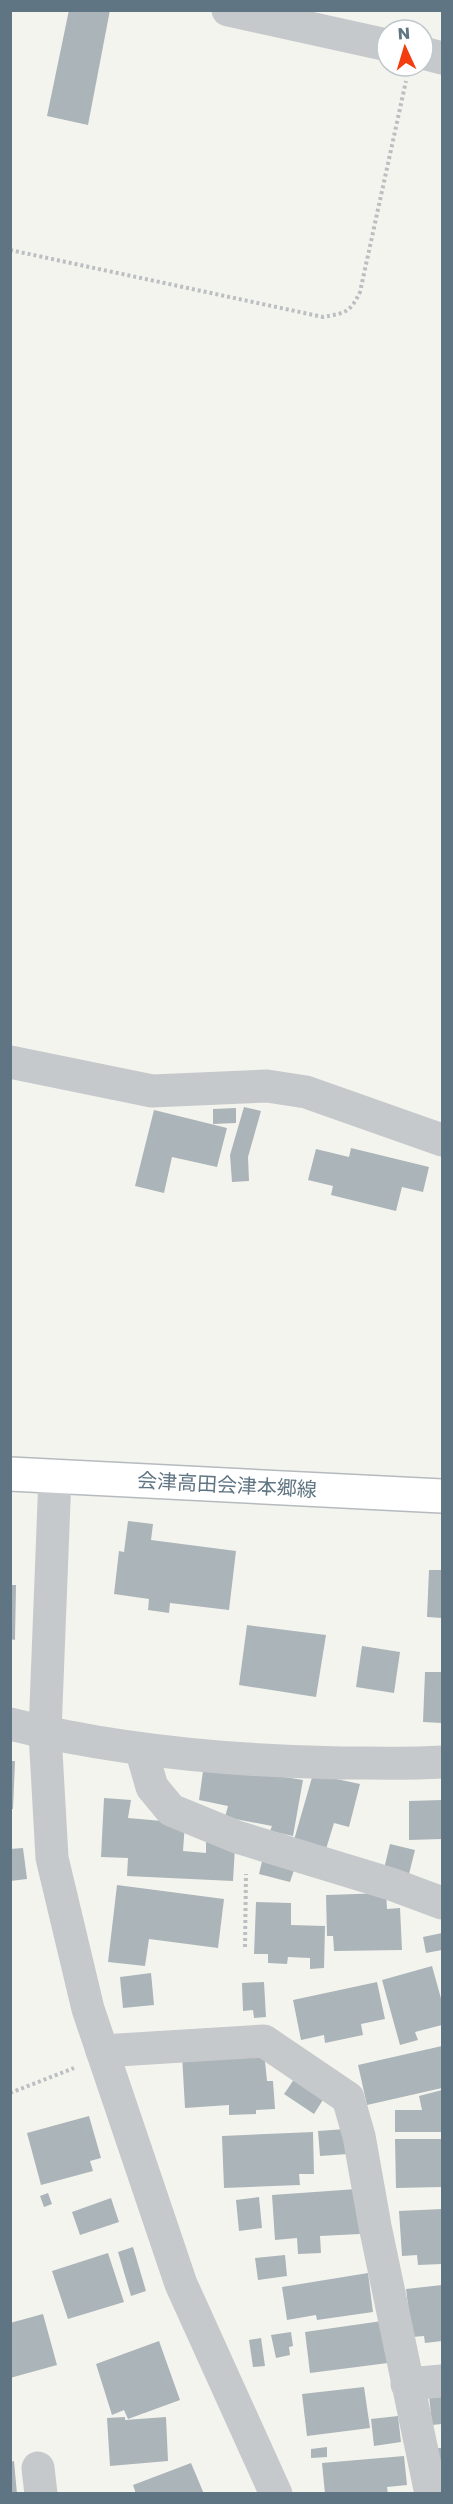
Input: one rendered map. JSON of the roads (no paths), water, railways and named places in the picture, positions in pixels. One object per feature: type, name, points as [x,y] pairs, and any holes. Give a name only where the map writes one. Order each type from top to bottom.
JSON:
[{"type":"main road","name":"会津高田会津本郷線","points":[[10,1474],[442,1496]]},
{"type":"street","points":[[228,10],[375,42]]},
{"type":"street","points":[[10,1062],[152,1091],[267,1086],[306,1092],[442,1140]]},
{"type":"street","points":[[55,1476],[45,1733],[52,1858],[88,2009],[181,2284],[276,2493]]},
{"type":"street","points":[[10,1724],[45,1733],[141,1749],[255,1760],[406,1764],[442,1762]]},
{"type":"street","points":[[141,1749],[152,1787],[171,1810],[246,1840],[391,1884],[442,1903]]},
{"type":"street","points":[[103,2054],[264,2041],[348,2098],[359,2136],[407,2384],[431,2493]]},
{"type":"street","points":[[407,2384],[442,2381]]}]
